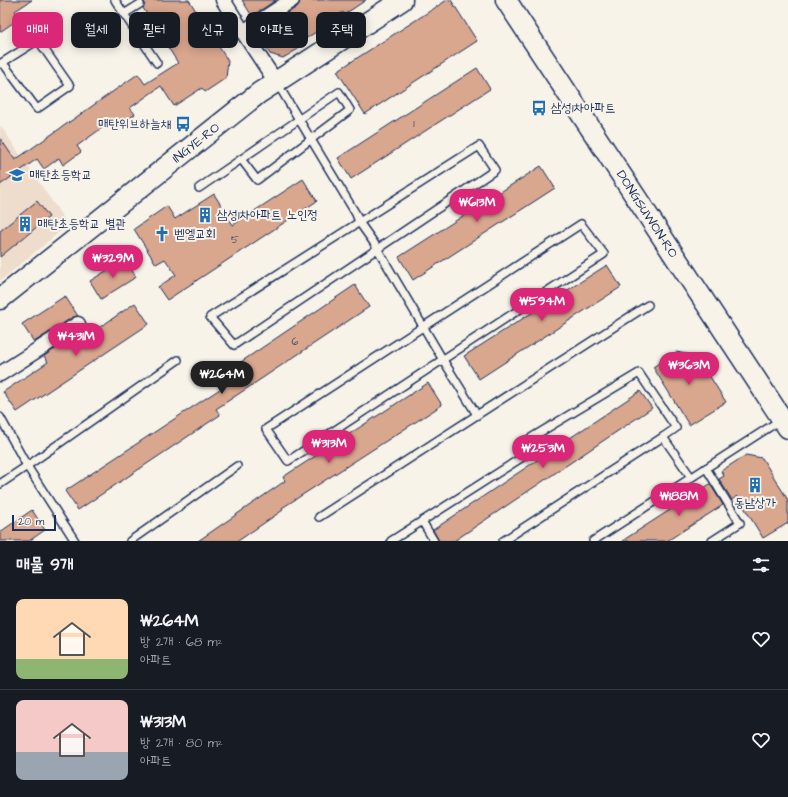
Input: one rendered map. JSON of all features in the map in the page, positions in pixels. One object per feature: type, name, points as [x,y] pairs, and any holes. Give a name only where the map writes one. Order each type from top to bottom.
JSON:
[{"type":"street","points":[[223,0],[276,82]]},
{"type":"street","points":[[243,32],[292,0]]},
{"type":"street","name":"INGYE-RO","points":[[0,299],[259,93],[402,0]]},
{"type":"street","name":"DONGSUWON-RO","points":[[506,0],[785,423]]},
{"type":"street","points":[[0,374],[78,324]]},
{"type":"lane","points":[[115,0],[157,63]]},
{"type":"lane","points":[[124,14],[140,4]]},
{"type":"lane","points":[[38,40],[70,86],[36,109],[2,63],[38,40]]},
{"type":"lane","points":[[276,82],[356,214],[359,222],[374,243],[477,415]]},
{"type":"lane","points":[[199,188],[240,159],[339,92],[350,110],[256,180],[240,159]]},
{"type":"lane","points":[[479,146],[494,170],[377,249],[234,345],[210,317],[479,146]]},
{"type":"lane","points":[[581,224],[604,254],[288,462],[266,429],[424,326],[581,224]]},
{"type":"lane","points":[[319,516],[648,305]]},
{"type":"lane","points":[[0,484],[178,360]]},
{"type":"lane","points":[[391,541],[532,451],[524,442],[639,373],[676,428],[503,541]]},
{"type":"lane","points":[[0,417],[27,466],[75,541]]},
{"type":"lane","points":[[594,541],[706,468],[785,423]]},
{"type":"lane","points":[[663,437],[691,478]]},
{"type":"lane","points":[[130,541],[237,466]]},
{"type":"lane","points":[[706,468],[740,523],[712,541]]},
{"type":"lane","points":[[422,521],[434,541]]},
{"type":"shaded area","name":"매탄초등학교","points":[[0,125],[68,225],[0,281]]},
{"type":"building","points":[[0,0],[32,0],[15,11],[16,12],[12,12],[12,24],[0,32]]},
{"type":"building","points":[[143,0],[189,0],[197,12],[188,12],[188,48],[220,48],[228,61],[226,78],[205,92],[202,88],[174,106],[161,86],[130,108],[135,114],[118,127],[113,120],[77,146],[81,152],[63,165],[59,158],[44,169],[37,159],[0,185],[0,138],[15,160],[138,74],[145,84],[178,63],[168,48],[180,48],[180,12],[146,12],[143,8],[145,4]]},
{"type":"building","points":[[242,0],[276,0],[258,12],[250,12]]},
{"type":"building","points":[[300,0],[366,0],[348,12],[316,12],[316,32],[308,37],[308,12],[289,12],[299,4]]},
{"type":"building","points":[[447,0],[451,0],[477,41],[365,114],[337,71]]},
{"type":"building","points":[[266,48],[298,49],[283,58],[270,54]]},
{"type":"building","points":[[477,68],[490,89],[351,179],[338,158]]},
{"type":"building","points":[[541,166],[555,188],[413,280],[399,257]]},
{"type":"building","points":[[303,179],[317,201],[167,300],[158,287],[176,275],[165,259],[156,264],[134,229],[167,206],[175,219],[214,194],[233,225]]},
{"type":"building","name":"매탄초등학교 별관","points":[[37,201],[49,217],[0,257],[0,231]]},
{"type":"building","points":[[125,259],[136,277],[101,299],[90,281]]},
{"type":"building","points":[[607,265],[621,287],[479,379],[464,356]]},
{"type":"building","points":[[355,285],[369,307],[216,409],[220,415],[78,510],[65,491],[226,385],[220,376]]},
{"type":"building","points":[[65,296],[78,316],[73,317],[34,342],[22,324]]},
{"type":"building","points":[[135,303],[149,324],[17,412],[3,392],[48,362],[44,356],[86,328],[90,334]]},
{"type":"building","points":[[676,352],[697,356],[726,402],[689,425],[653,367]]},
{"type":"building","points":[[428,383],[442,405],[282,508],[283,510],[238,541],[198,541],[285,481],[283,477]]},
{"type":"building","points":[[640,391],[652,408],[454,541],[439,541],[433,530]]},
{"type":"building","name":"동남상가","points":[[746,455],[762,458],[788,500],[788,523],[763,538],[737,496],[732,500],[719,479],[724,476],[721,471]]},
{"type":"building","points":[[710,484],[723,505],[667,541],[622,541]]},
{"type":"building","points":[[32,510],[45,530],[29,541],[0,541],[0,532]]},
{"type":"place","name":"삼성1차아파트","points":[[539,108]]},
{"type":"place","name":"매탄위브하늘채","points":[[183,124]]},
{"type":"place","name":"매탄초등학교","points":[[17,175]]},
{"type":"place","name":"삼성1차아파트 노인정","points":[[205,215]]},
{"type":"place","name":"매탄초등학교 별관","points":[[25,224]]},
{"type":"place","name":"벧엘교회","points":[[162,234]]},
{"type":"place","name":"동남상가","points":[[755,485]]}]
